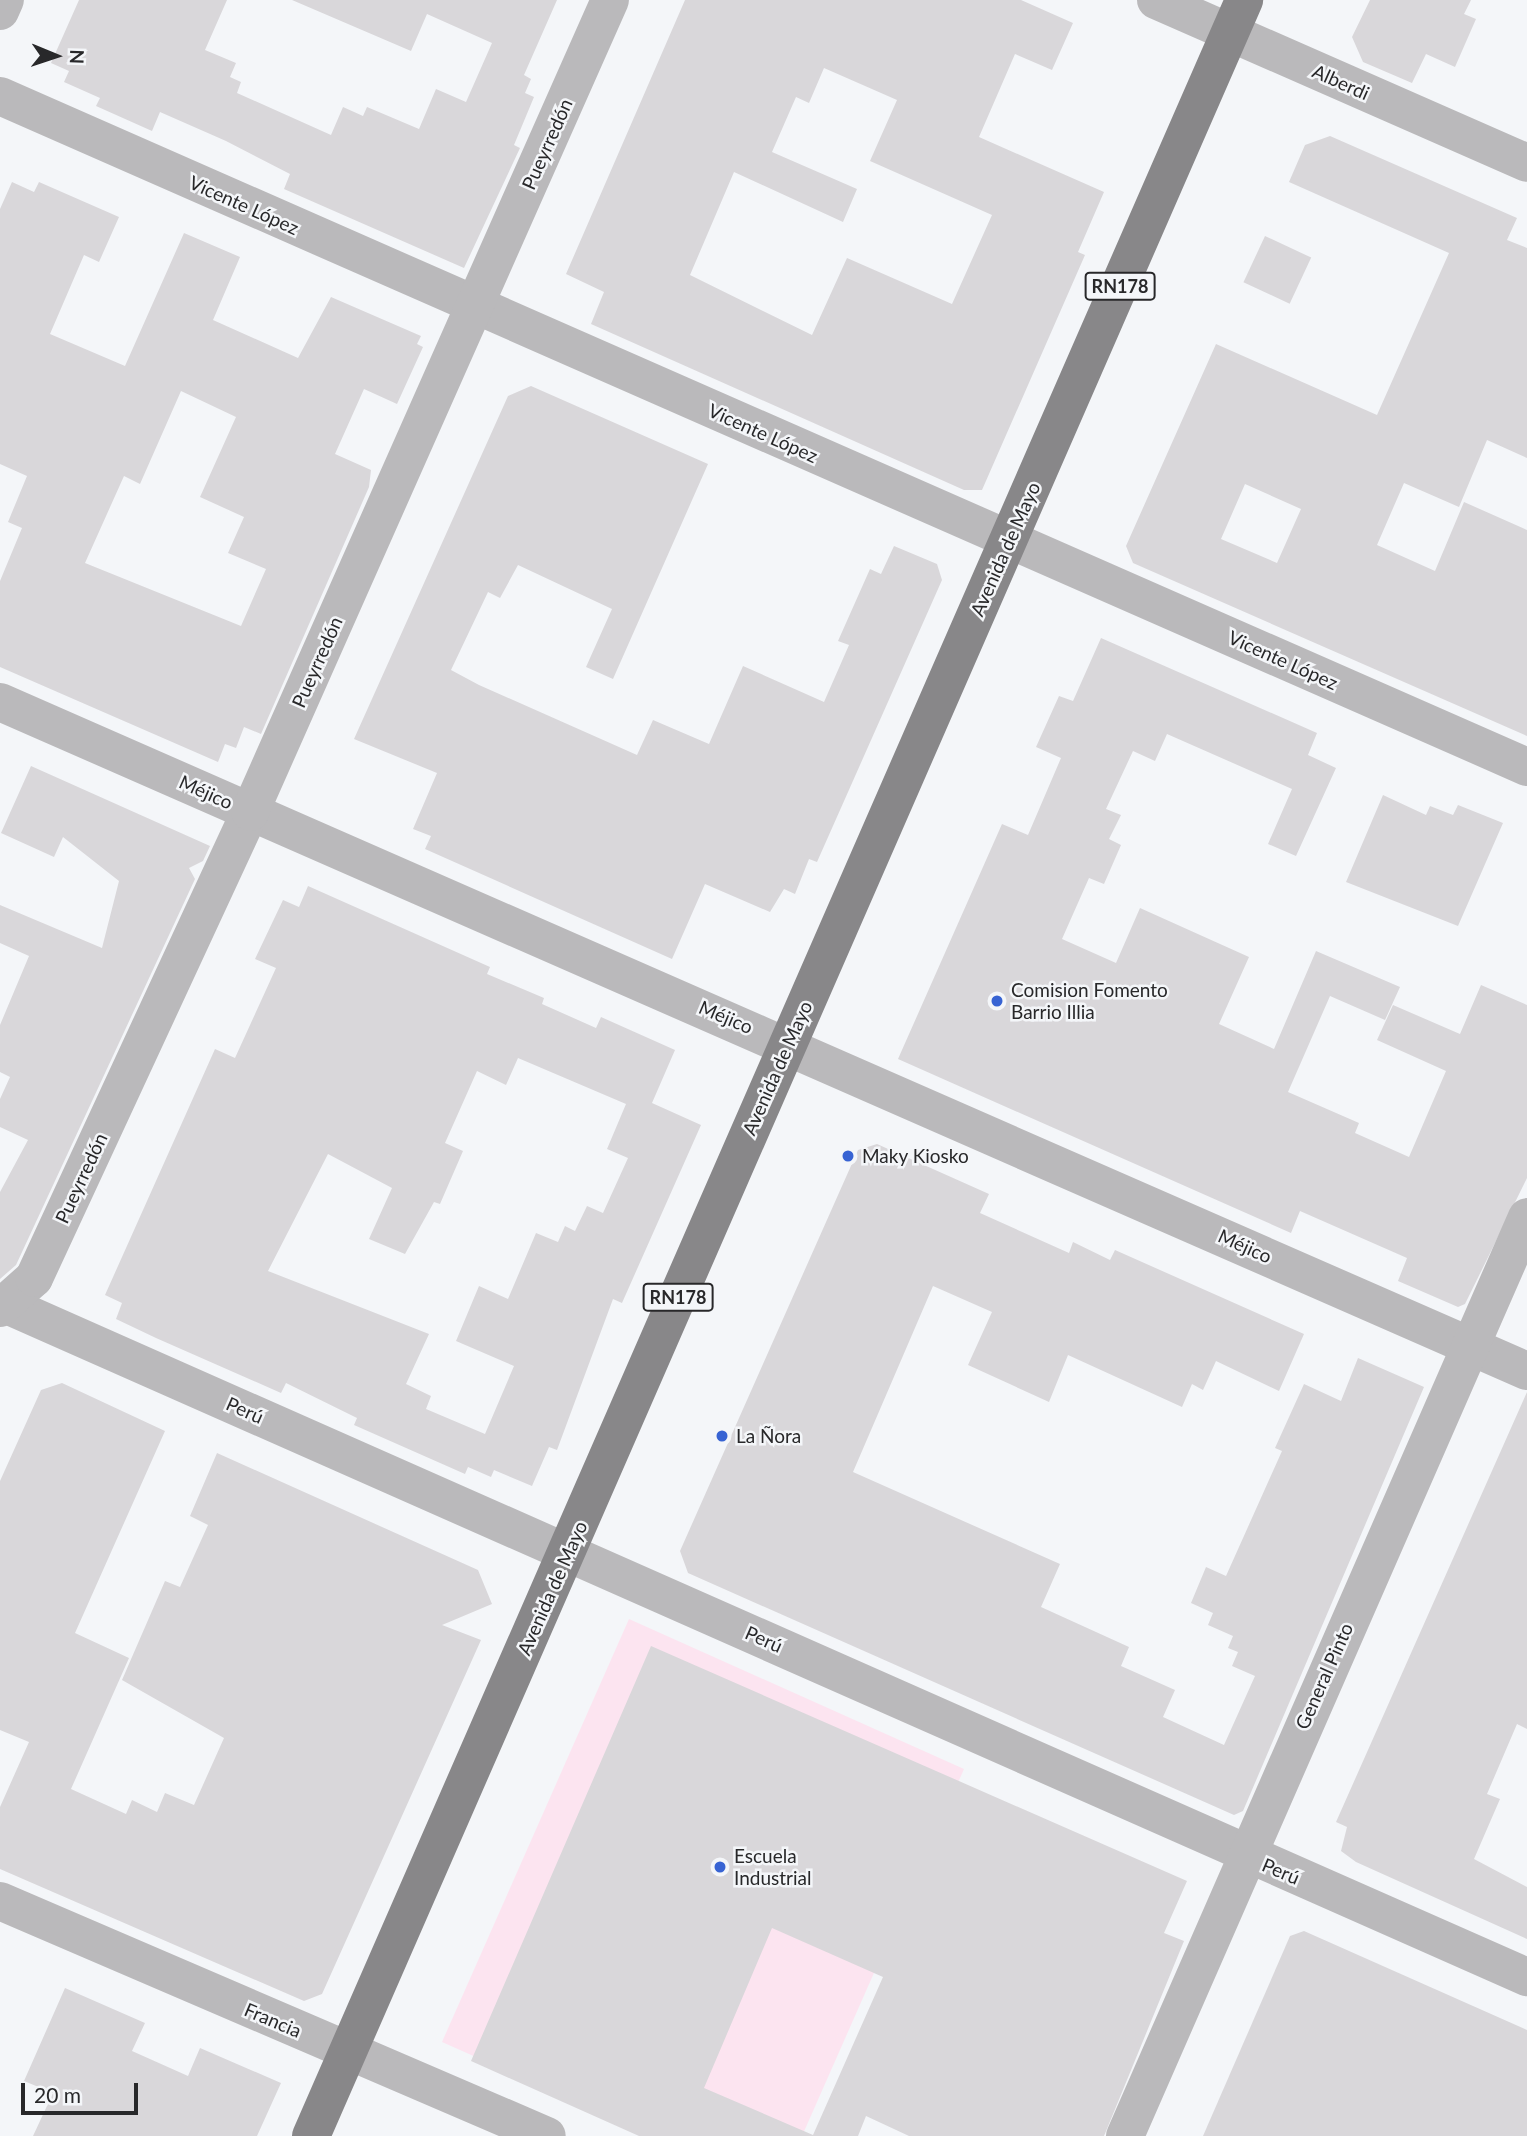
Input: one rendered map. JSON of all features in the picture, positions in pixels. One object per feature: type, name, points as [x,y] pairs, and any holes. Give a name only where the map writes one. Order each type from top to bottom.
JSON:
[{"type":"main road","name":"Avenida de Mayo","points":[[311,2136],[1237,16]]},
{"type":"street","points":[[0,11],[5,0]]},
{"type":"street","name":"Pueyrredón","points":[[1,1305],[34,1278],[250,812],[610,0]]},
{"type":"street","name":"Alberdi","points":[[1156,0],[1237,16],[1527,163]]},
{"type":"street","name":"Vicente López","points":[[0,96],[1527,767]]},
{"type":"street","name":"Méjico","points":[[0,702],[788,1043],[1527,1371]]},
{"type":"street","name":"General Pinto","points":[[1125,2136],[1244,1854],[1527,1217]]},
{"type":"street","name":"Perú","points":[[1,1305],[568,1551],[1244,1854],[1527,1977]]},
{"type":"street","name":"Francia","points":[[0,1901],[547,2136]]},
{"type":"shaded area","name":"Escuela Industrial","points":[[629,1619],[964,1769],[802,2136],[653,2136],[442,2042]]},
{"type":"building","points":[[79,0],[227,0],[205,50],[236,63],[230,77],[241,82],[237,93],[331,135],[343,107],[363,116],[367,107],[419,129],[436,89],[466,102],[492,43],[427,14],[411,51],[292,0],[557,0],[524,75],[531,79],[525,93],[534,97],[514,145],[520,148],[464,268],[284,189],[290,174],[226,141],[160,112],[152,131],[96,106],[100,98],[64,82],[69,71],[51,63]]},
{"type":"building","points":[[685,0],[1021,0],[1073,23],[1052,70],[1015,54],[979,137],[1104,192],[1078,252],[1085,255],[982,490],[964,490],[591,324],[604,292],[566,274]],"holes":[[[824,68],[897,100],[870,161],[992,215],[952,304],[847,258],[812,335],[690,275],[734,172],[843,222],[857,189],[772,152],[796,97],[809,103]]]},
{"type":"building","points":[[1370,0],[1471,0],[1464,14],[1476,19],[1455,67],[1426,54],[1412,83],[1363,62],[1352,37]]},
{"type":"building","points":[[1330,136],[1517,218],[1507,240],[1527,248],[1527,458],[1487,440],[1459,507],[1404,483],[1377,545],[1435,571],[1464,502],[1527,530],[1527,736],[1133,563],[1126,546],[1216,344],[1377,415],[1449,253],[1289,182],[1305,145]],"holes":[[[1245,484],[1301,509],[1277,563],[1221,539]]]},
{"type":"building","points":[[12,182],[34,192],[39,182],[119,217],[99,262],[84,255],[50,334],[125,366],[184,233],[240,257],[213,320],[298,358],[331,297],[421,336],[417,344],[423,347],[397,404],[364,389],[335,454],[371,470],[369,487],[261,734],[244,727],[236,748],[225,744],[218,762],[0,667],[0,581],[22,528],[8,522],[27,476],[0,464],[0,209]],"holes":[[[181,391],[236,417],[200,497],[244,517],[228,553],[266,569],[241,626],[85,563],[124,476],[140,484]]]},
{"type":"building","points":[[1265,236],[1311,258],[1290,304],[1243,282]]},
{"type":"building","points":[[531,386],[708,464],[613,679],[586,667],[612,609],[518,565],[500,598],[488,592],[451,670],[479,685],[637,755],[653,720],[709,744],[743,666],[824,702],[849,645],[838,641],[870,569],[881,574],[894,546],[937,564],[942,580],[817,862],[809,859],[795,894],[784,889],[770,912],[705,884],[672,959],[425,849],[431,836],[413,829],[437,773],[354,739],[508,396]]},
{"type":"building","points":[[1101,638],[1317,733],[1308,755],[1336,768],[1296,856],[1268,844],[1292,789],[1167,734],[1155,761],[1133,751],[1106,809],[1121,815],[1109,839],[1121,845],[1104,884],[1089,878],[1062,939],[1116,963],[1140,908],[1249,957],[1219,1024],[1274,1049],[1316,951],[1400,987],[1385,1020],[1330,996],[1288,1092],[1359,1123],[1355,1133],[1409,1157],[1446,1071],[1377,1040],[1393,1005],[1460,1034],[1481,985],[1527,1005],[1527,1178],[1465,1304],[1458,1307],[1398,1281],[1407,1258],[1300,1211],[1291,1233],[898,1059],[1002,824],[1028,835],[1061,758],[1036,747],[1059,696],[1073,701]]},
{"type":"building","points":[[31,766],[210,846],[203,861],[189,868],[195,879],[16,1265],[0,1279],[0,1192],[28,1140],[0,1127],[0,1099],[10,1077],[0,1072],[0,1025],[29,956],[0,943],[0,905],[102,948],[119,881],[63,837],[54,857],[1,833]]},
{"type":"building","points":[[1383,795],[1426,815],[1430,806],[1453,815],[1458,805],[1503,823],[1458,926],[1346,882]]},
{"type":"building","points":[[308,886],[490,967],[487,974],[544,998],[542,1004],[596,1028],[601,1017],[675,1050],[652,1103],[701,1125],[622,1303],[613,1299],[557,1450],[549,1447],[532,1486],[494,1470],[491,1477],[468,1467],[465,1474],[354,1425],[357,1418],[286,1383],[281,1393],[156,1338],[116,1319],[122,1303],[105,1295],[215,1049],[235,1058],[276,968],[255,959],[283,900],[299,907]],"holes":[[[518,1058],[626,1104],[607,1149],[628,1158],[603,1213],[587,1206],[575,1231],[565,1226],[558,1242],[536,1233],[508,1299],[479,1286],[456,1341],[514,1366],[485,1434],[426,1409],[431,1396],[406,1384],[429,1334],[268,1271],[328,1154],[392,1188],[369,1239],[405,1254],[434,1202],[440,1204],[463,1151],[445,1143],[477,1071],[506,1085]]]},
{"type":"building","points":[[877,1144],[989,1194],[980,1213],[1069,1253],[1073,1242],[1110,1260],[1115,1250],[1304,1334],[1279,1391],[1216,1361],[1203,1390],[1192,1384],[1182,1407],[1068,1355],[1049,1402],[968,1365],[992,1312],[933,1286],[853,1472],[1060,1564],[1041,1607],[1129,1647],[1121,1666],[1175,1690],[1163,1717],[1224,1745],[1255,1676],[1232,1666],[1238,1652],[1228,1648],[1233,1636],[1208,1625],[1213,1613],[1191,1603],[1206,1567],[1226,1576],[1282,1451],[1275,1448],[1304,1384],[1341,1401],[1358,1358],[1424,1387],[1243,1811],[1234,1815],[688,1573],[680,1551],[858,1150]]},
{"type":"building","points":[[62,1383],[165,1431],[75,1633],[129,1658],[71,1789],[126,1814],[132,1800],[157,1812],[165,1793],[194,1805],[224,1738],[122,1680],[165,1581],[180,1587],[208,1525],[190,1516],[217,1453],[478,1570],[492,1604],[442,1625],[481,1640],[322,1994],[304,2001],[0,1869],[0,1807],[29,1742],[0,1730],[0,1481],[41,1390]]},
{"type":"building","points":[[1527,1392],[1527,1729],[1517,1724],[1487,1794],[1500,1799],[1474,1859],[1527,1887],[1527,1939],[1356,1862],[1341,1851],[1347,1827],[1336,1822]]},
{"type":"building","points":[[651,1646],[1187,1881],[1164,1933],[1184,1941],[1104,2136],[909,2136],[866,2116],[858,2136],[639,2136],[471,2061]],"holes":[[[772,1928],[883,1977],[813,2135],[704,2088]]]},
{"type":"building","points":[[1304,1931],[1527,2030],[1527,2136],[1203,2136],[1290,1936]]},
{"type":"building","points":[[65,1988],[145,2023],[132,2051],[188,2076],[200,2048],[281,2083],[257,2136],[33,2136],[53,2093],[24,2081]]},
{"type":"place","name":"Comision Fomento Barrio Illia","points":[[997,1001]]},
{"type":"place","name":"Maky Kiosko","points":[[848,1156]]},
{"type":"place","name":"La Ñora","points":[[722,1436]]},
{"type":"place","name":"Escuela Industrial","points":[[720,1867]]}]
